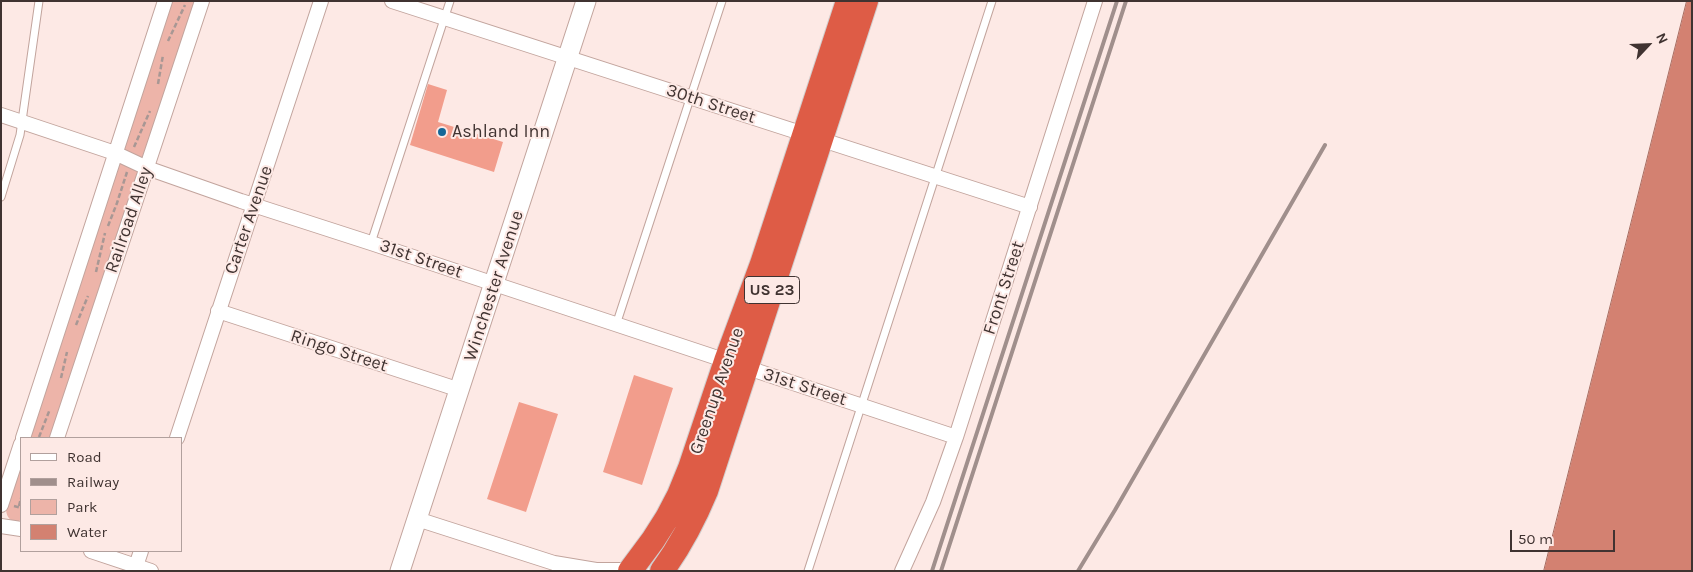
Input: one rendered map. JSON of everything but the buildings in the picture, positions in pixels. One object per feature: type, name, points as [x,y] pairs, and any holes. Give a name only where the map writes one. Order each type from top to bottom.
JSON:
[{"type":"highway","name":"Greenup Avenue","points":[[813,137],[848,1]]},
{"type":"highway","name":"Greenup Avenue","points":[[630,570],[653,540],[679,495],[736,364],[813,137],[866,1]]},
{"type":"highway","name":"Greenup Avenue","points":[[662,571],[680,547],[706,491],[736,364]]},
{"type":"main road","name":"Winchester Avenue","points":[[400,571],[586,1]]},
{"type":"street","name":"Railroad Alley","points":[[23,437],[165,1]]},
{"type":"street","name":"Railroad Alley","points":[[57,437],[202,1]]},
{"type":"street","name":"Carter Avenue","points":[[177,437],[321,1]]},
{"type":"street","name":"30th Street","points":[[392,1],[1030,207]]},
{"type":"street","name":"Front Street","points":[[902,571],[933,502],[956,437],[1095,1]]},
{"type":"street","name":"31st Street","points":[[1,115],[115,153],[147,168],[254,206],[371,242],[956,437]]},
{"type":"street","name":"Ringo Street","points":[[218,311],[460,390]]},
{"type":"street","points":[[1,506],[20,447]]},
{"type":"street","points":[[417,519],[557,567],[630,570]]},
{"type":"street","points":[[1,526],[20,529]]},
{"type":"street","points":[[94,552],[151,571]]},
{"type":"street","points":[[136,566],[141,552]]},
{"type":"lane","points":[[1,198],[20,135],[39,1]]},
{"type":"lane","points":[[371,242],[450,1]]},
{"type":"lane","points":[[616,325],[722,1]]},
{"type":"lane","points":[[808,571],[992,1]]},
{"type":"path","points":[[166,45],[186,1]]},
{"type":"path","points":[[158,86],[165,50]]},
{"type":"path","points":[[134,149],[150,110]]},
{"type":"path","points":[[96,274],[106,229],[119,198],[129,166]]},
{"type":"path","points":[[74,331],[91,290]]},
{"type":"path","points":[[60,384],[69,345]]},
{"type":"path","points":[[39,437],[54,401]]},
{"type":"path","points":[[19,506],[20,502]]},
{"type":"green space","points":[[171,1],[195,1],[52,437],[29,437]]},
{"type":"green space","points":[[20,465],[20,520],[16,522],[11,520],[6,512]]},
{"type":"water","points":[[1687,1],[1692,1],[1692,571],[1544,571]]},
{"type":"railway","points":[[932,571],[1117,1]]},
{"type":"railway","points":[[941,571],[1126,1]]},
{"type":"railway","points":[[1078,571],[1325,145]]},
{"type":"place","name":"Ashland Inn","points":[[442,132]]}]
